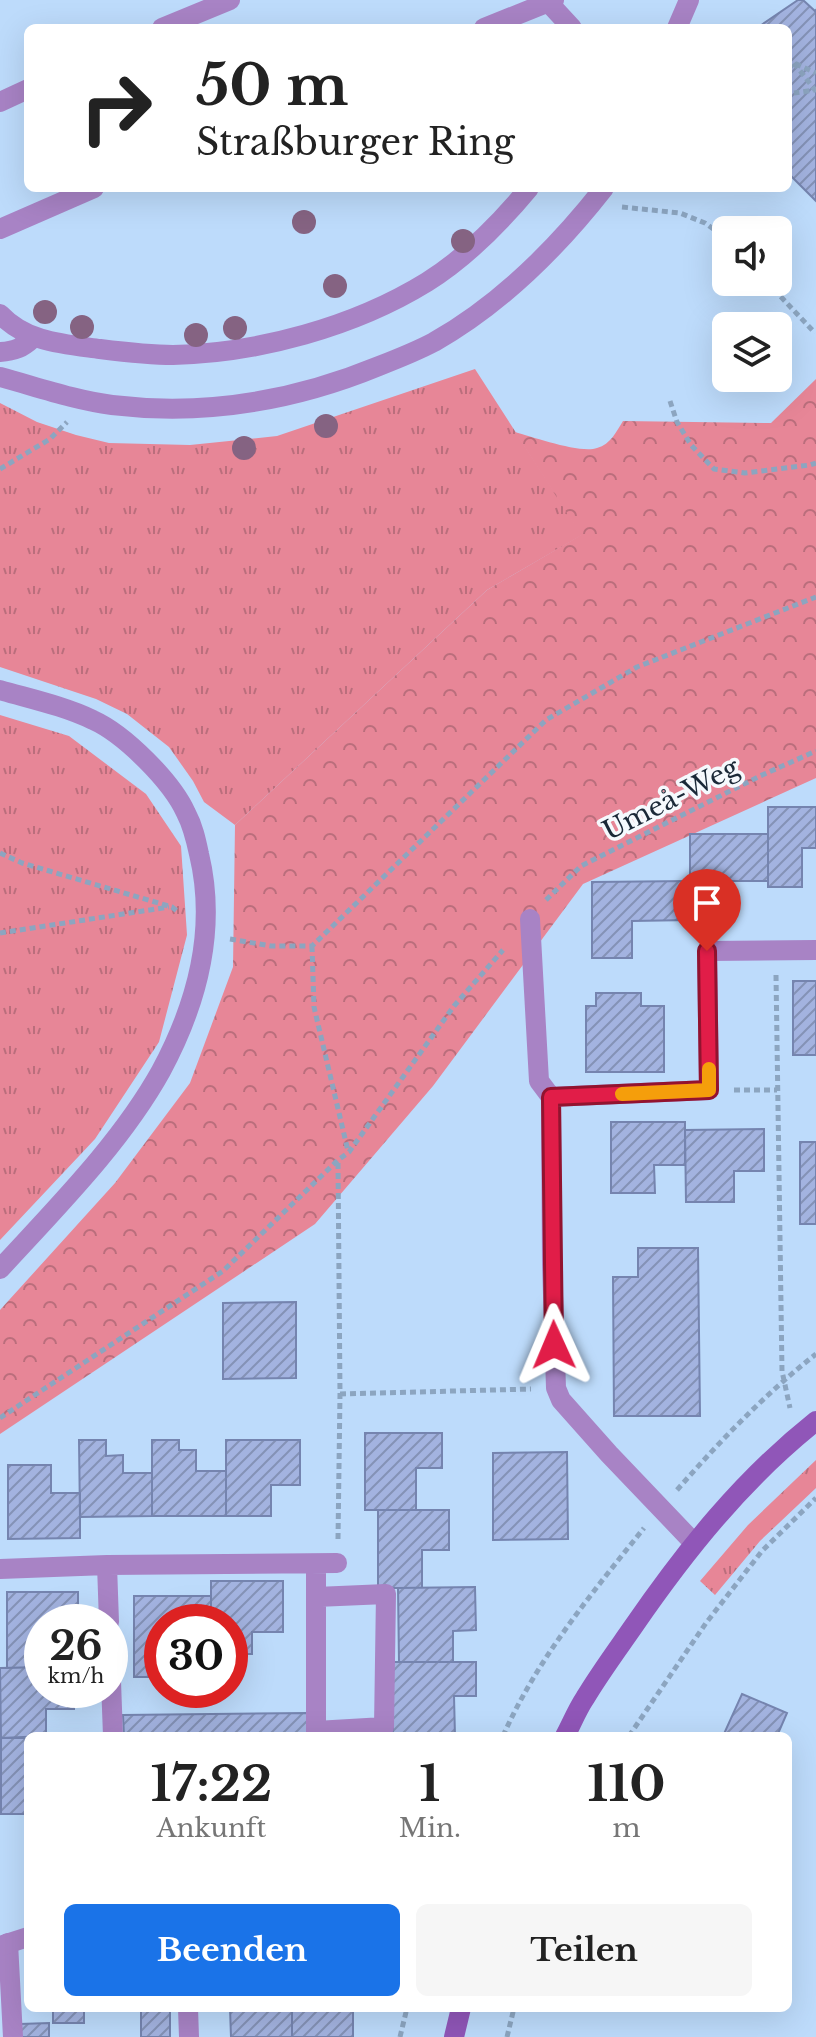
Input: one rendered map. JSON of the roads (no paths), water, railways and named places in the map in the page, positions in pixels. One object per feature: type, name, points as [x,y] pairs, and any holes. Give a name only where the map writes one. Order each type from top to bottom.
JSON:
[{"type":"street","points":[[172,24],[230,0]]},
{"type":"street","points":[[679,24],[689,0]]},
{"type":"street","points":[[494,24],[551,1],[569,24]]},
{"type":"street","points":[[0,102],[24,91]]},
{"type":"street","points":[[0,229],[85,192]]},
{"type":"street","points":[[0,314],[11,326],[33,338],[99,349],[170,355],[231,350],[272,342],[316,331],[387,303],[428,281],[500,224],[526,192]]},
{"type":"street","points":[[0,377],[112,405],[178,409],[274,400],[360,374],[434,342],[490,304],[542,259],[598,196]]},
{"type":"street","points":[[0,352],[23,347],[33,338]]},
{"type":"street","points":[[0,690],[94,720],[121,738],[158,772],[187,814],[196,838],[206,900],[202,965],[194,997],[161,1071],[84,1178],[0,1269]]},
{"type":"street","points":[[530,919],[539,1081],[551,1097],[556,1388],[561,1400],[609,1454],[694,1543]]},
{"type":"street","points":[[551,1097],[709,1090],[707,951],[816,950]]},
{"type":"street","points":[[567,1732],[584,1699],[694,1543],[739,1490],[816,1421]]},
{"type":"street","points":[[0,1569],[327,1564],[316,1597],[316,1732]]},
{"type":"street","points":[[107,1565],[108,1604]]},
{"type":"street","points":[[316,1597],[386,1594],[384,1727],[327,1732]]},
{"type":"street","points":[[112,1708],[113,1732]]},
{"type":"street","points":[[12,1942],[13,2037]]},
{"type":"street","points":[[188,2012],[189,2037]]},
{"type":"street","points":[[454,2037],[460,2012]]}]
